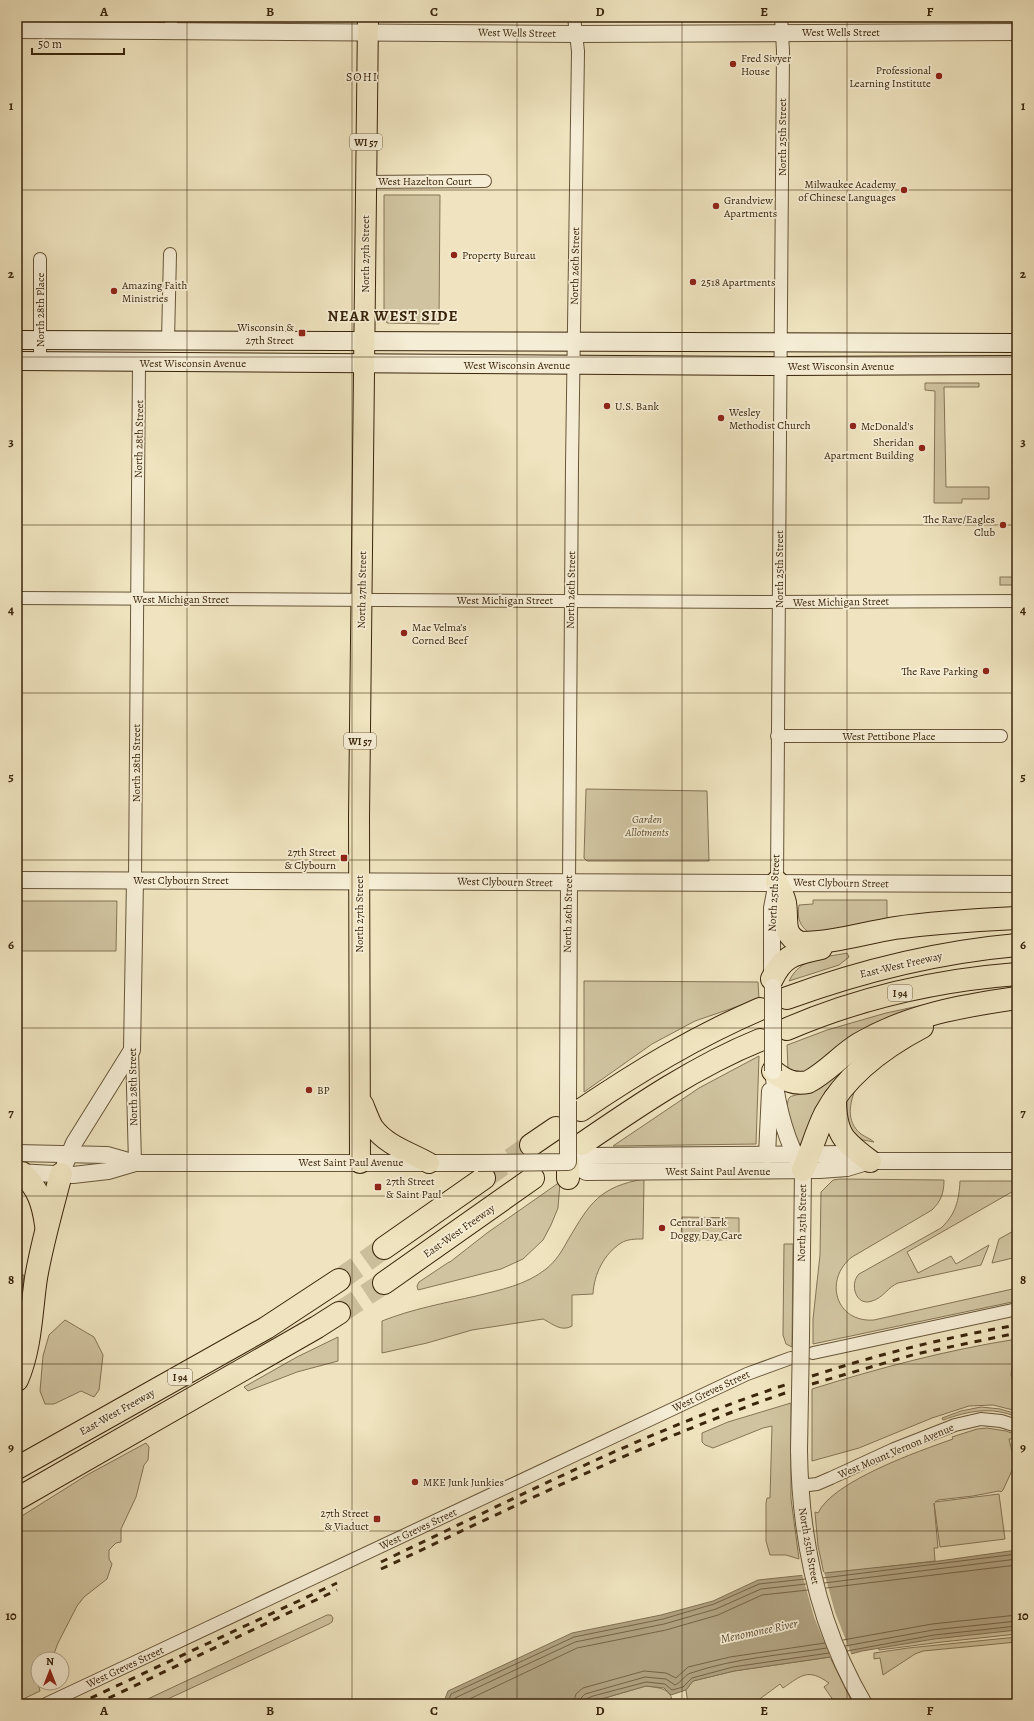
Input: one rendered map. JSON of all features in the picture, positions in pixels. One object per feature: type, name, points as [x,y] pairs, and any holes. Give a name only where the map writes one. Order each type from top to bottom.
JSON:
[{"type":"highway","points":[[777,882],[785,902],[789,934],[793,940],[802,943],[857,936],[894,928],[935,923],[1017,918]]},
{"type":"highway","points":[[777,988],[780,965],[787,958],[857,936]]},
{"type":"highway","name":"East-West Freeway","points":[[777,988],[862,974],[954,953],[1017,945]]},
{"type":"highway","name":"I 94","points":[[787,1029],[835,1011],[903,992],[982,978],[1017,974]]},
{"type":"highway","points":[[772,1071],[788,1081],[801,1084],[808,1082],[816,1078],[840,1057],[885,1029],[927,1015],[1017,998]]},
{"type":"highway","points":[[802,1160],[820,1123],[835,1098],[860,1070],[880,1053],[905,1036],[940,1018],[987,1003]]},
{"type":"highway","points":[[574,1105],[646,1067],[676,1049],[760,1009]]},
{"type":"highway","points":[[582,1144],[668,1087],[722,1058],[760,1040]]},
{"type":"highway","points":[[835,1098],[836,1123],[841,1134],[845,1141],[870,1161]]},
{"type":"highway","points":[[531,1145],[556,1128]]},
{"type":"highway","points":[[19,1166],[33,1183],[40,1198],[47,1227]]},
{"type":"highway","points":[[384,1248],[481,1171]]},
{"type":"highway","points":[[17,1380],[25,1357],[36,1278],[47,1227],[61,1174]]},
{"type":"highway","name":"East-West Freeway","points":[[384,1283],[533,1178]]},
{"type":"highway","name":"East-West Freeway","points":[[17,1468],[266,1328],[339,1280]]},
{"type":"highway","name":"I 94","points":[[17,1499],[339,1313]]},
{"type":"main road","name":"North 27th Street","points":[[360,1163],[361,1098],[359,881],[368,25]]},
{"type":"main road","name":"West Wisconsin Avenue","points":[[17,340],[365,340],[574,343],[1017,343]]},
{"type":"main road","points":[[139,363],[152,353],[160,350],[176,350],[191,340]]},
{"type":"main road","name":"West Wisconsin Avenue","points":[[17,362],[781,366],[1017,365]]},
{"type":"main road","points":[[361,1098],[373,1127],[380,1134],[400,1149],[429,1163]]},
{"type":"street","name":"North 26th Street","points":[[572,1170],[574,1105],[567,975],[573,365],[578,50],[574,17]]},
{"type":"street","name":"West Wells Street","points":[[17,30],[171,24],[368,25],[576,34],[781,25],[1017,32]]},
{"type":"street","name":"North 25th Street","points":[[781,25],[782,342],[777,736],[777,882],[772,908],[777,988],[772,1071],[778,1109],[802,1160],[799,1450],[800,1486],[807,1547],[824,1617],[849,1676],[864,1704]]},
{"type":"street","name":"West Hazelton Court","points":[[366,182],[485,181]]},
{"type":"street","points":[[168,340],[170,254]]},
{"type":"street","name":"North 28th Place","points":[[40,259],[40,362]]},
{"type":"street","name":"North 28th Street","points":[[135,1163],[132,1050],[138,599],[139,363]]},
{"type":"street","name":"West Michigan Street","points":[[17,598],[779,602],[1017,601]]},
{"type":"street","name":"West Pettibone Place","points":[[777,736],[1001,736]]},
{"type":"street","name":"West Clybourn Street","points":[[17,880],[1017,884]]},
{"type":"street","points":[[61,1174],[69,1153],[132,1050]]},
{"type":"street","points":[[767,1155],[768,1102],[772,1071]]},
{"type":"street","name":"West Saint Paul Avenue","points":[[19,1166],[69,1153],[107,1155],[135,1163],[429,1163],[481,1171],[572,1170],[586,1172],[802,1160]]},
{"type":"street","name":"West Saint Paul Avenue","points":[[572,1170],[586,1156],[767,1155],[846,1168],[870,1161],[1017,1161]]},
{"type":"street","name":"West Saint Paul Avenue","points":[[19,1166],[61,1174],[108,1171],[135,1163]]},
{"type":"street","points":[[813,1353],[1017,1309]]},
{"type":"street","name":"West Greves Street","points":[[46,1704],[747,1374],[791,1358]]},
{"type":"street","name":"West Mount Vernon Avenue","points":[[800,1486],[817,1484],[894,1449],[962,1423],[981,1419],[991,1419],[1017,1426]]},
{"type":"green space","points":[[384,195],[440,195],[439,324],[387,323],[384,317]]},
{"type":"green space","points":[[925,383],[979,383],[979,387],[944,387],[946,487],[989,487],[989,499],[962,499],[962,503],[934,503],[935,391],[925,390]]},
{"type":"green space","points":[[1000,577],[1017,577],[1017,585],[1000,585]]},
{"type":"green space","name":"Garden Allotments","points":[[586,789],[707,791],[709,861],[587,861],[584,858]]},
{"type":"green space","points":[[813,900],[887,900],[887,920],[811,934],[801,925],[798,910],[799,905],[813,904]]},
{"type":"green space","points":[[17,901],[117,901],[116,951],[17,951]]},
{"type":"green space","points":[[847,953],[849,957],[839,965],[789,981],[794,973],[806,963],[821,958]]},
{"type":"green space","points":[[584,981],[758,982],[759,999],[695,1021],[652,1044],[584,1092]]},
{"type":"green space","points":[[956,998],[814,1069],[800,1074],[788,1069],[787,1045],[827,1030],[886,1013]]},
{"type":"green space","points":[[860,1051],[805,1144],[798,1144],[788,1113],[787,1106],[790,1097],[814,1091]]},
{"type":"green space","points":[[759,1056],[756,1144],[613,1146],[699,1088]]},
{"type":"green space","points":[[856,1087],[851,1105],[851,1118],[856,1129],[874,1142],[863,1140],[847,1129],[844,1104]]},
{"type":"green space","points":[[644,1179],[643,1239],[623,1242],[610,1253],[601,1265],[595,1279],[593,1294],[572,1295],[572,1326],[568,1328],[561,1328],[543,1319],[472,1330],[427,1343],[382,1353],[382,1321],[417,1310],[503,1289],[538,1275],[550,1266],[556,1259],[583,1216],[597,1199],[616,1187],[629,1182]]},
{"type":"green space","points":[[833,1180],[944,1180],[941,1196],[938,1203],[932,1210],[852,1257],[843,1266],[838,1277],[836,1288],[838,1298],[850,1315],[861,1319],[874,1320],[1017,1288],[1017,1301],[813,1344],[813,1319],[820,1255],[821,1192]]},
{"type":"green space","points":[[960,1181],[1017,1181],[1017,1189],[907,1252],[918,1273],[951,1256],[956,1264],[989,1245],[981,1265],[898,1283],[876,1300],[866,1302],[858,1298],[854,1289],[856,1278],[859,1274],[941,1228],[946,1223],[956,1206]]},
{"type":"green space","points":[[560,1182],[558,1208],[551,1225],[543,1240],[523,1259],[501,1269],[418,1290],[417,1286],[419,1282],[450,1262],[487,1233]]},
{"type":"green space","points":[[682,1217],[739,1218],[739,1233],[727,1240],[681,1240]]},
{"type":"green space","points":[[1017,1229],[1017,1257],[992,1263],[999,1239]]},
{"type":"green space","points":[[784,1244],[793,1244],[792,1347],[786,1344],[783,1335]]},
{"type":"green space","points":[[17,1275],[24,1275],[17,1334]]},
{"type":"green space","points":[[65,1320],[94,1337],[103,1355],[99,1390],[94,1397],[81,1391],[54,1404],[45,1404],[40,1391],[43,1356],[49,1335]]},
{"type":"green space","points":[[338,1337],[338,1361],[297,1372],[248,1391],[244,1387],[297,1357]]},
{"type":"green space","points":[[1017,1339],[1017,1347],[1011,1375],[1013,1379],[1017,1379],[1017,1411],[993,1405],[969,1406],[932,1418],[859,1448],[812,1461],[812,1389],[913,1360],[965,1348]]},
{"type":"green space","points":[[791,1403],[791,1499],[799,1559],[786,1555],[770,1555],[766,1541],[766,1503],[767,1498],[770,1498],[772,1426],[763,1428],[713,1448],[702,1442],[702,1433],[728,1422]]},
{"type":"green space","points":[[981,1407],[1000,1409],[1017,1414],[1017,1417],[998,1412],[980,1411],[961,1414],[943,1420],[942,1418],[961,1411]]},
{"type":"green space","points":[[987,1428],[1006,1431],[1017,1435],[1017,1442],[1013,1439],[1009,1439],[1015,1464],[1003,1490],[1001,1492],[999,1491],[938,1500],[935,1502],[999,1494],[1005,1539],[940,1547],[934,1503],[938,1548],[934,1548],[935,1561],[824,1574],[818,1546],[815,1512],[818,1513],[827,1501],[858,1479],[878,1468],[953,1439],[952,1437],[977,1429]]},
{"type":"green space","points":[[146,1443],[149,1447],[148,1460],[144,1465],[136,1497],[121,1529],[121,1542],[116,1543],[109,1550],[109,1559],[112,1564],[107,1579],[84,1597],[77,1606],[55,1651],[30,1651],[30,1691],[40,1691],[17,1702],[17,1519],[87,1475]]},
{"type":"green space","points":[[327,1615],[331,1615],[333,1618],[332,1622],[329,1624],[157,1704],[137,1704]]},
{"type":"green space","points":[[1017,1620],[1017,1634],[879,1650],[878,1645]]},
{"type":"green space","points":[[1017,1637],[1017,1642],[923,1651],[915,1654],[883,1675],[880,1658],[874,1659],[874,1653]]},
{"type":"green space","points":[[830,1657],[853,1704],[836,1704],[824,1687],[829,1683],[816,1676],[805,1675],[783,1688],[780,1684],[753,1704],[688,1704],[686,1690],[693,1681],[734,1671]]},
{"type":"green space","points":[[646,1686],[660,1688],[667,1692],[672,1699],[673,1704],[584,1704]]},
{"type":"water","name":"Menomonee River","points":[[1017,1550],[1017,1630],[934,1639],[851,1654],[734,1671],[693,1681],[686,1690],[671,1695],[664,1688],[646,1686],[584,1704],[443,1704],[448,1691],[572,1633],[661,1615],[713,1601],[758,1580],[939,1561]]},
{"type":"pier","points":[[824,1572],[835,1612],[852,1656],[831,1659],[814,1617],[802,1574]]},
{"type":"tunnel","points":[[484,1178],[531,1145]]},
{"type":"tunnel","points":[[339,1280],[384,1248]]},
{"type":"tunnel","points":[[339,1313],[384,1283]]},
{"type":"railway","points":[[812,1376],[863,1360],[914,1347],[1017,1325]]},
{"type":"railway","points":[[812,1384],[916,1354],[1017,1333]]},
{"type":"railway","points":[[381,1562],[533,1489],[634,1443],[738,1401],[791,1383]]},
{"type":"railway","points":[[381,1569],[583,1474],[686,1430],[791,1391]]},
{"type":"railway","points":[[78,1704],[337,1583]]},
{"type":"railway","points":[[96,1704],[337,1590]]},
{"type":"place","name":"Fred Sivyer House","points":[[733,64]]},
{"type":"place","name":"Professional Learning Institute","points":[[939,76]]},
{"type":"place","name":"Milwaukee Academy of Chinese Languages","points":[[904,190]]},
{"type":"place","name":"Grandview Apartments","points":[[716,206]]},
{"type":"place","name":"Property Bureau","points":[[454,255]]},
{"type":"place","name":"2518 Apartments","points":[[693,282]]},
{"type":"place","name":"Amazing Faith Ministries","points":[[114,291]]},
{"type":"place","name":"Wisconsin & 27th Street","points":[[302,333]]},
{"type":"place","name":"U.S. Bank","points":[[607,406]]},
{"type":"place","name":"Wesley Methodist Church","points":[[721,418]]},
{"type":"place","name":"McDonald's","points":[[853,426]]},
{"type":"place","name":"Sheridan Apartment Building","points":[[922,448]]},
{"type":"place","name":"The Rave/Eagles Club","points":[[1003,525]]},
{"type":"place","name":"Mae Velma’s Corned Beef","points":[[404,633]]},
{"type":"place","name":"The Rave Parking","points":[[986,671]]},
{"type":"place","name":"27th Street & Clybourn","points":[[344,858]]},
{"type":"place","name":"BP","points":[[309,1090]]},
{"type":"place","name":"27th Street & Saint Paul","points":[[378,1187]]},
{"type":"place","name":"Central Bark Doggy Day Care","points":[[662,1228]]},
{"type":"place","name":"MKE Junk Junkies","points":[[415,1482]]},
{"type":"place","name":"27th Street & Viaduct","points":[[377,1519]]},
{"type":"district","name":"SOHI","points":[[362,77]]},
{"type":"district","name":"NEAR WEST SIDE","points":[[393,316]]}]
